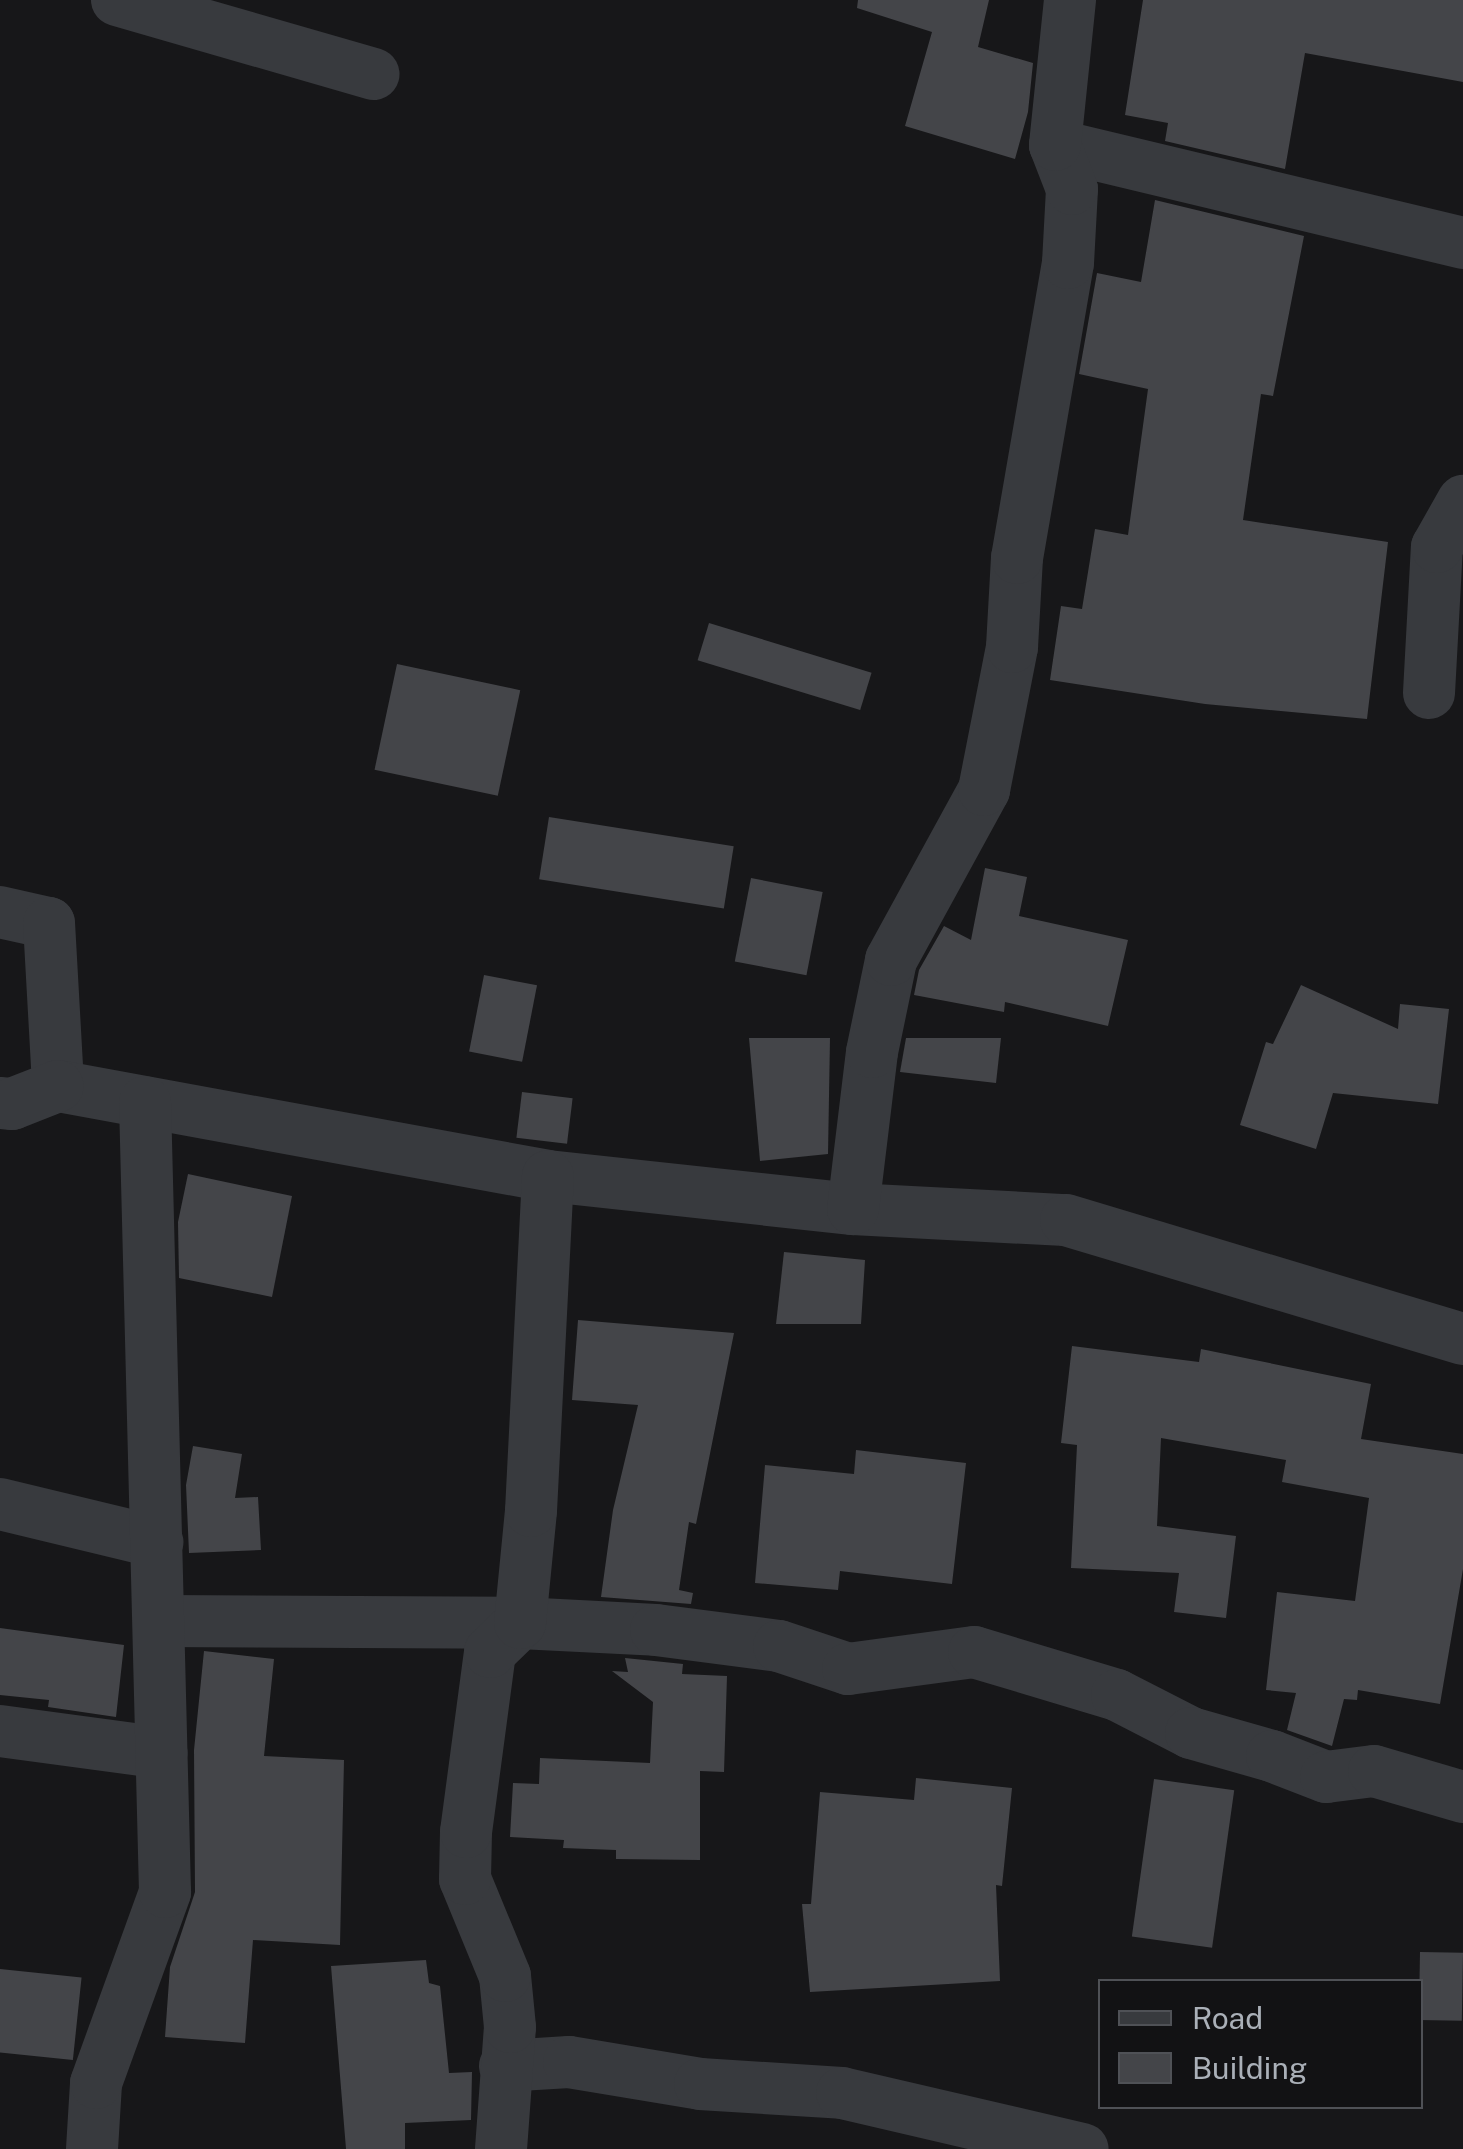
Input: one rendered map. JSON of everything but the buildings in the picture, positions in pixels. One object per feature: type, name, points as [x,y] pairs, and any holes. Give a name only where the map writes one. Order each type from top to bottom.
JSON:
[{"type":"street","points":[[117,0],[374,74]]},
{"type":"street","points":[[853,1209],[872,1052],[891,960],[984,790],[1012,647],[1017,558],[1068,263],[1072,189],[1055,145],[1070,0]]},
{"type":"street","points":[[1055,145],[1463,243]]},
{"type":"street","points":[[1430,693],[1437,547],[1463,501]]},
{"type":"street","points":[[0,912],[48,923],[58,1086]]},
{"type":"street","points":[[0,1103],[12,1104],[58,1086],[548,1176],[853,1209],[1066,1220],[1463,1338]]},
{"type":"street","points":[[92,2149],[96,2083],[166,1892],[145,1102]]},
{"type":"street","points":[[501,2149],[510,2026],[505,1976],[465,1879],[466,1832],[490,1652],[520,1623],[531,1511],[548,1176]]},
{"type":"street","points":[[0,1504],[157,1542]]},
{"type":"street","points":[[159,1622],[520,1623],[656,1630],[779,1646],[848,1668],[974,1652],[1117,1695],[1191,1733],[1272,1756],[1326,1778],[1374,1771],[1463,1797]]},
{"type":"street","points":[[0,1731],[162,1754]]},
{"type":"street","points":[[505,2066],[569,2062],[700,2084],[842,2093],[1082,2149]]}]
